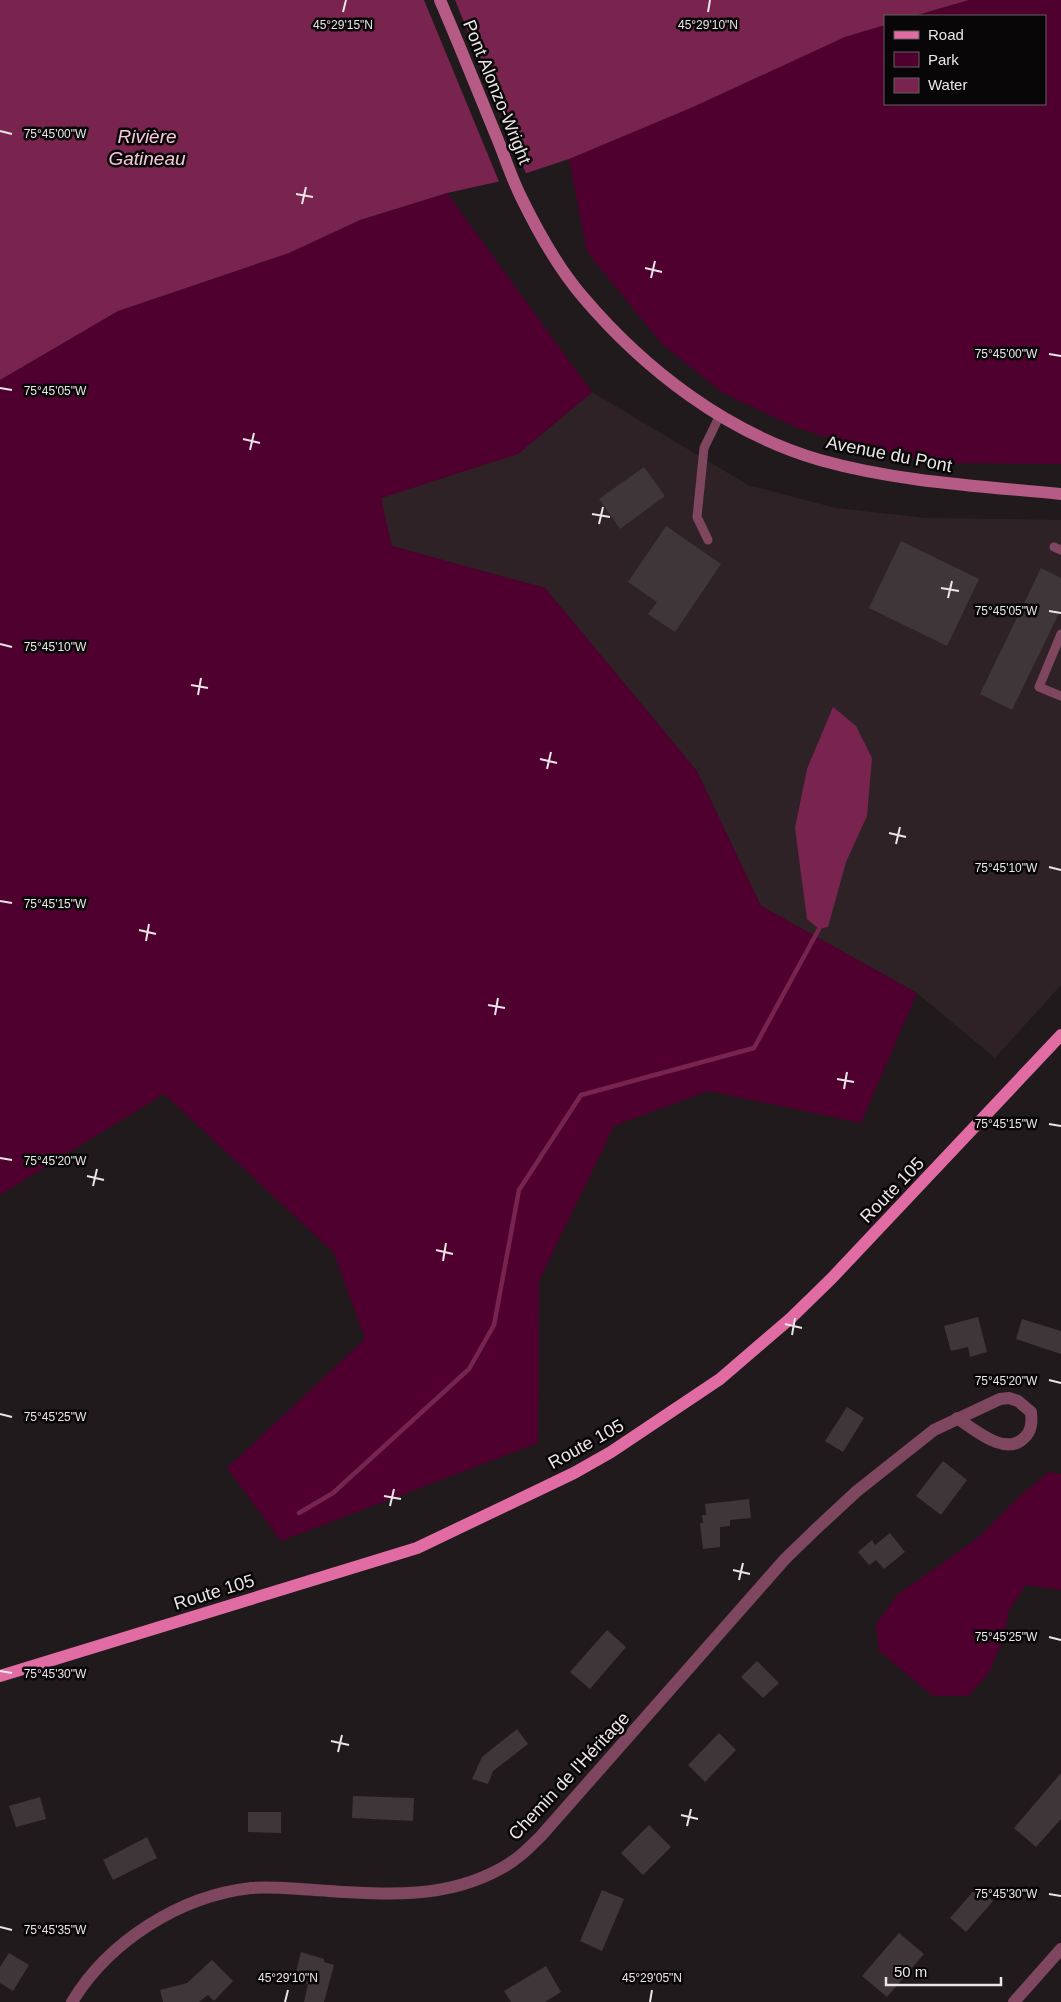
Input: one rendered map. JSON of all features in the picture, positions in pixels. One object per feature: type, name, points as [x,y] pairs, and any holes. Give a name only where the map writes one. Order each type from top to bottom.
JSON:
[{"type":"main road","name":"Pont Alonzo-Wright","points":[[440,0],[521,197]]},
{"type":"main road","name":"Avenue du Pont","points":[[521,197],[566,274],[582,296],[635,351],[670,381],[720,415],[743,428],[785,448],[820,460],[857,469],[957,485],[1061,494]]},
{"type":"main road","name":"Route 105","points":[[0,1676],[417,1548],[574,1473],[611,1452],[720,1379],[790,1318],[832,1278],[1061,1035]]},
{"type":"street","name":"Chemin de l'Héritage","points":[[72,2002],[88,1978],[123,1943],[166,1916],[187,1905],[207,1898],[251,1888],[399,1894],[427,1892],[455,1888],[501,1869],[520,1856],[561,1816],[786,1559],[816,1528],[857,1491],[934,1430],[957,1418],[991,1402],[1009,1398],[1025,1406],[1030,1412],[1032,1420],[1031,1429],[1027,1436],[1020,1441],[1006,1444],[994,1441],[957,1418]]},
{"type":"street","points":[[1014,2002],[1061,1949]]},
{"type":"lane","points":[[708,540],[696,517],[704,448],[720,415]]},
{"type":"lane","points":[[1061,636],[1039,687],[1061,696]]},
{"type":"shaded area","points":[[592,392],[748,485],[836,508],[926,518],[1061,520],[1061,985],[995,1058],[917,993],[761,906],[697,771],[545,588],[392,546],[380,498],[518,454]]},
{"type":"green space","points":[[969,0],[1061,0],[1061,464],[948,463],[867,450],[797,428],[723,393],[662,344],[587,252],[569,159],[693,107],[845,37],[884,25],[884,105],[1046,105],[1046,15],[917,15]]},
{"type":"green space","points":[[447,193],[592,392],[518,454],[381,498],[392,546],[545,588],[697,771],[761,906],[917,993],[861,1123],[708,1091],[614,1126],[539,1281],[538,1443],[281,1541],[227,1468],[365,1339],[334,1253],[164,1094],[0,1195],[0,380],[118,311],[289,253],[360,220]]},
{"type":"green space","points":[[1049,1472],[1061,1474],[1061,1590],[1026,1585],[1009,1611],[1003,1640],[989,1673],[968,1696],[933,1696],[879,1651],[876,1624],[898,1594],[978,1538],[1021,1495]]},
{"type":"water","name":"Rivière Gatineau","points":[[0,0],[969,0],[917,15],[884,15],[884,25],[845,37],[693,107],[569,159],[506,180],[447,193],[360,220],[289,253],[118,311],[0,380]]},
{"type":"water","points":[[833,707],[856,726],[872,758],[867,816],[846,862],[828,927],[819,929],[807,919],[795,828],[807,769]]},
{"type":"pier","points":[[424,0],[455,0],[527,176],[500,184]]},
{"type":"building","points":[[644,467],[665,496],[620,529],[599,499]]},
{"type":"building","points":[[666,526],[721,564],[675,632],[648,614],[657,602],[628,582]]},
{"type":"building","points":[[901,541],[979,579],[947,646],[869,608]]},
{"type":"building","points":[[1041,568],[1061,578],[1061,609],[1012,710],[980,694]]},
{"type":"building","points":[[978,1317],[987,1352],[970,1357],[968,1347],[951,1351],[944,1326]]},
{"type":"building","points":[[1022,1319],[1061,1331],[1061,1354],[1016,1339]]},
{"type":"building","points":[[847,1407],[864,1418],[843,1452],[825,1441]]},
{"type":"building","points":[[943,1461],[967,1480],[941,1515],[916,1496]]},
{"type":"building","points":[[749,1499],[751,1518],[730,1520],[730,1526],[720,1527],[720,1547],[703,1549],[700,1523],[703,1523],[702,1515],[706,1515],[705,1504]]},
{"type":"building","points":[[890,1533],[905,1552],[884,1569],[876,1560],[869,1565],[858,1552],[872,1540],[875,1545]]},
{"type":"building","points":[[607,1630],[626,1647],[590,1689],[570,1672]]},
{"type":"building","points":[[757,1661],[779,1683],[763,1698],[741,1677]]},
{"type":"building","points":[[517,1729],[528,1744],[493,1771],[488,1784],[472,1779],[482,1757]]},
{"type":"building","points":[[719,1733],[736,1750],[705,1782],[688,1765]]},
{"type":"building","points":[[1061,1773],[1061,1819],[1036,1847],[1014,1828]]},
{"type":"building","points":[[353,1796],[414,1798],[413,1821],[352,1818]]},
{"type":"building","points":[[40,1797],[46,1819],[16,1827],[9,1806]]},
{"type":"building","points":[[248,1812],[281,1812],[281,1833],[248,1832]]},
{"type":"building","points":[[649,1825],[671,1847],[643,1875],[621,1853]]},
{"type":"building","points":[[147,1837],[157,1858],[113,1880],[103,1860]]},
{"type":"building","points":[[977,1887],[993,1901],[966,1932],[950,1918]]},
{"type":"building","points":[[602,1890],[624,1899],[602,1951],[580,1941]]},
{"type":"building","points":[[899,1933],[924,1954],[887,1997],[862,1976]]},
{"type":"building","points":[[301,1952],[324,1959],[324,1962],[334,1965],[324,2002],[304,2002],[308,1984],[294,1980]]},
{"type":"building","points":[[9,1953],[29,1965],[13,1991],[0,1983],[0,1967]]},
{"type":"building","points":[[212,1960],[233,1981],[214,2001],[208,1995],[199,2002],[163,2002],[160,1990],[187,1983]]},
{"type":"building","points":[[546,1966],[561,1992],[545,2002],[511,2002],[504,1991]]},
{"type":"waterway","points":[[299,1513],[333,1493],[469,1369],[494,1325],[519,1190],[581,1095],[754,1048],[819,929]]}]
